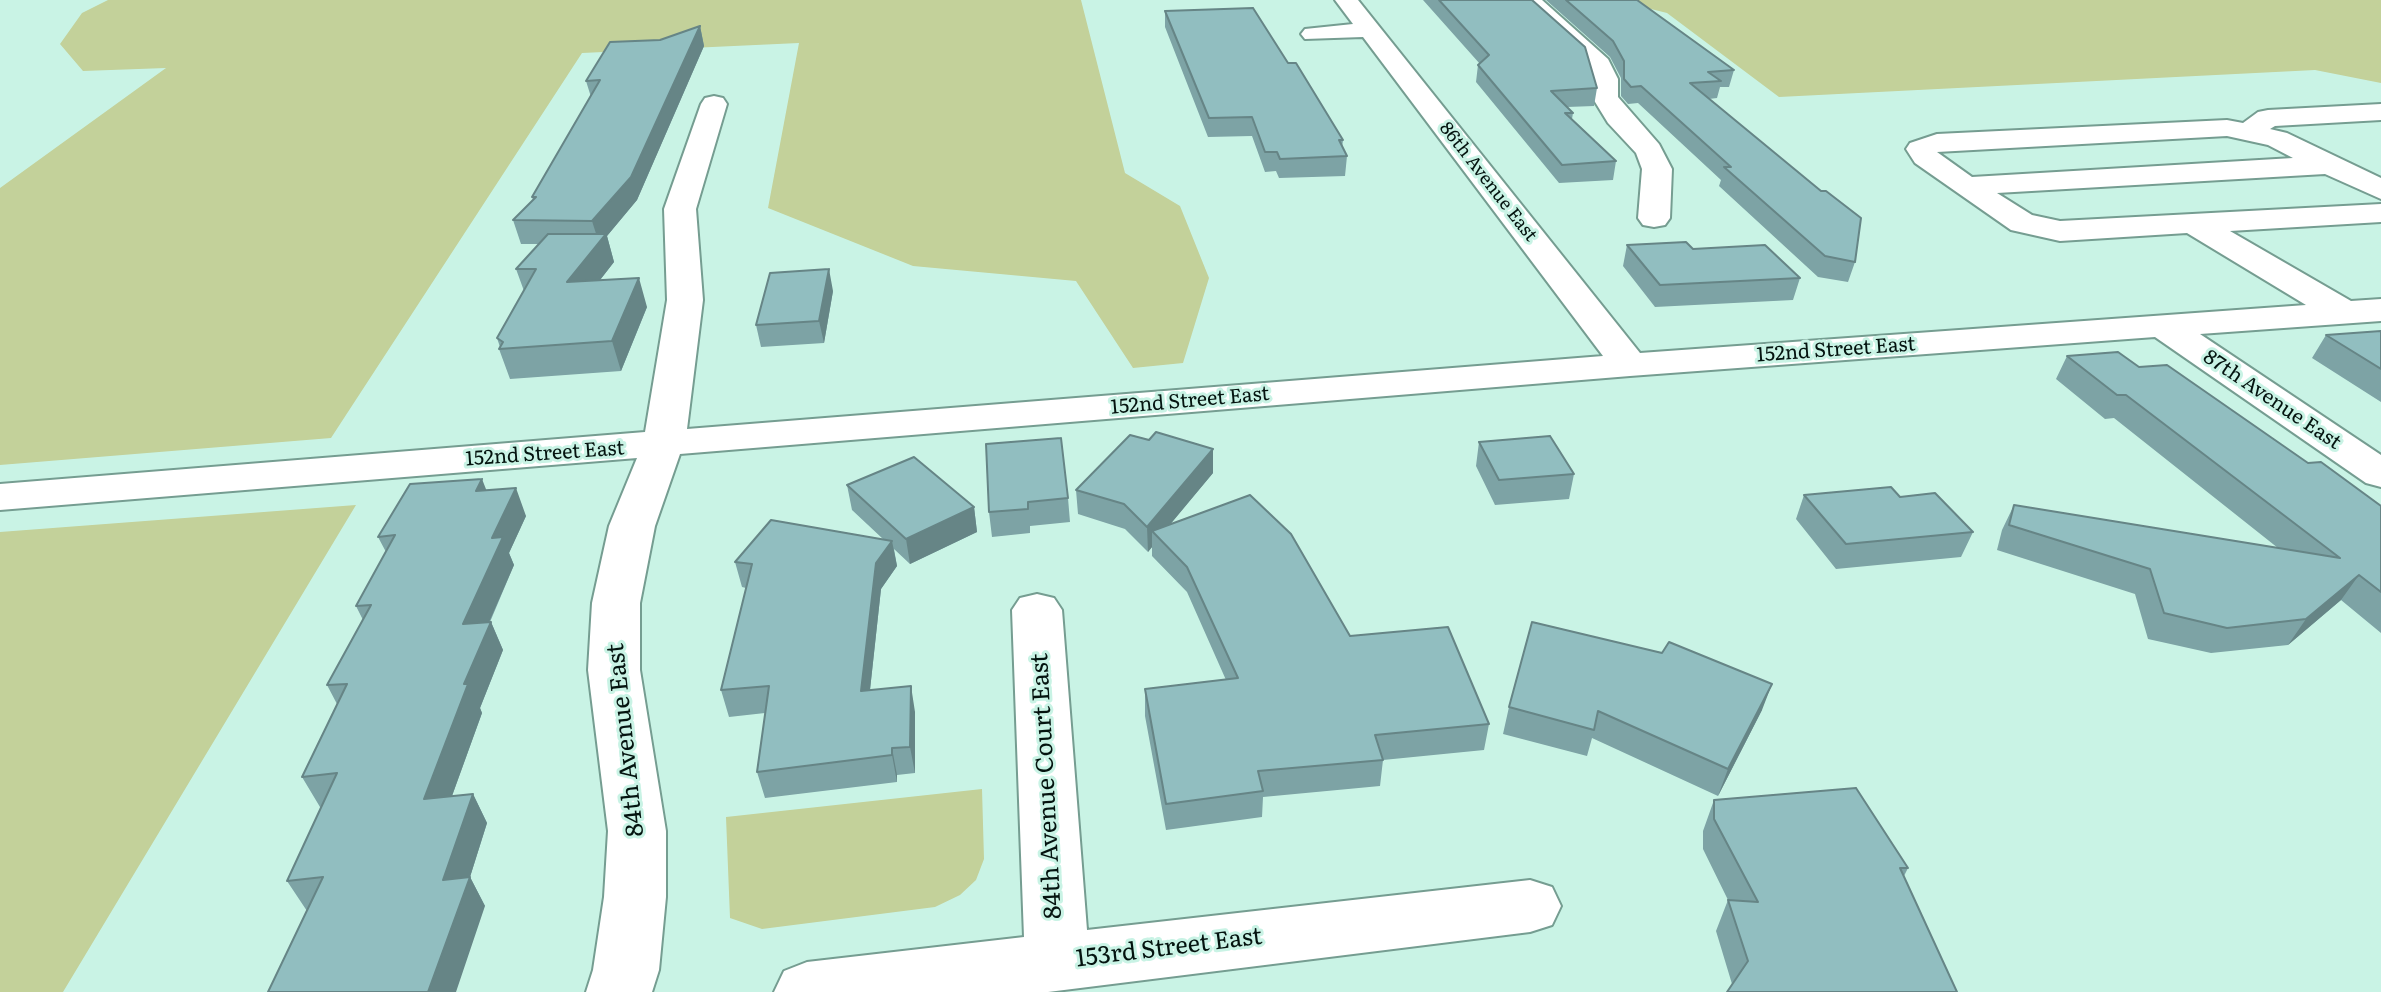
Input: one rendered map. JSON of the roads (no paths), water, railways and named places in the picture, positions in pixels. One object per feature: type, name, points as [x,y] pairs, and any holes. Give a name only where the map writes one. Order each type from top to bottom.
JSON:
[{"type":"street","points":[[1346,0],[1353,0]]},
{"type":"street","name":"86th Avenue East","points":[[1346,0],[1630,365]]},
{"type":"street","points":[[1529,0],[1596,59],[1605,79],[1605,97],[1618,117],[1649,150],[1657,169],[1654,218]]},
{"type":"street","points":[[1313,34],[1370,30]]},
{"type":"street","name":"84th Avenue East","points":[[619,992],[626,970],[635,897],[637,831],[614,670],[616,603],[632,526],[663,445],[675,384],[685,300],[680,209],[714,104]]},
{"type":"street","points":[[2250,131],[2268,118],[2381,112]]},
{"type":"street","points":[[2381,190],[2277,139],[2250,131],[2216,128],[1937,142],[1923,146],[1921,153],[2010,217],[2047,229],[2073,231],[2381,213]]},
{"type":"street","points":[[1966,186],[2330,165]]},
{"type":"street","points":[[2196,225],[2362,311]]},
{"type":"street","name":"152nd Street East","points":[[0,497],[1630,365],[2362,311]]},
{"type":"street","name":"87th Avenue East","points":[[2163,326],[2381,474]]},
{"type":"street","name":"84th Avenue Court East","points":[[1037,610],[1057,961]]},
{"type":"street","name":"153rd Street East","points":[[807,992],[1530,906]]}]
